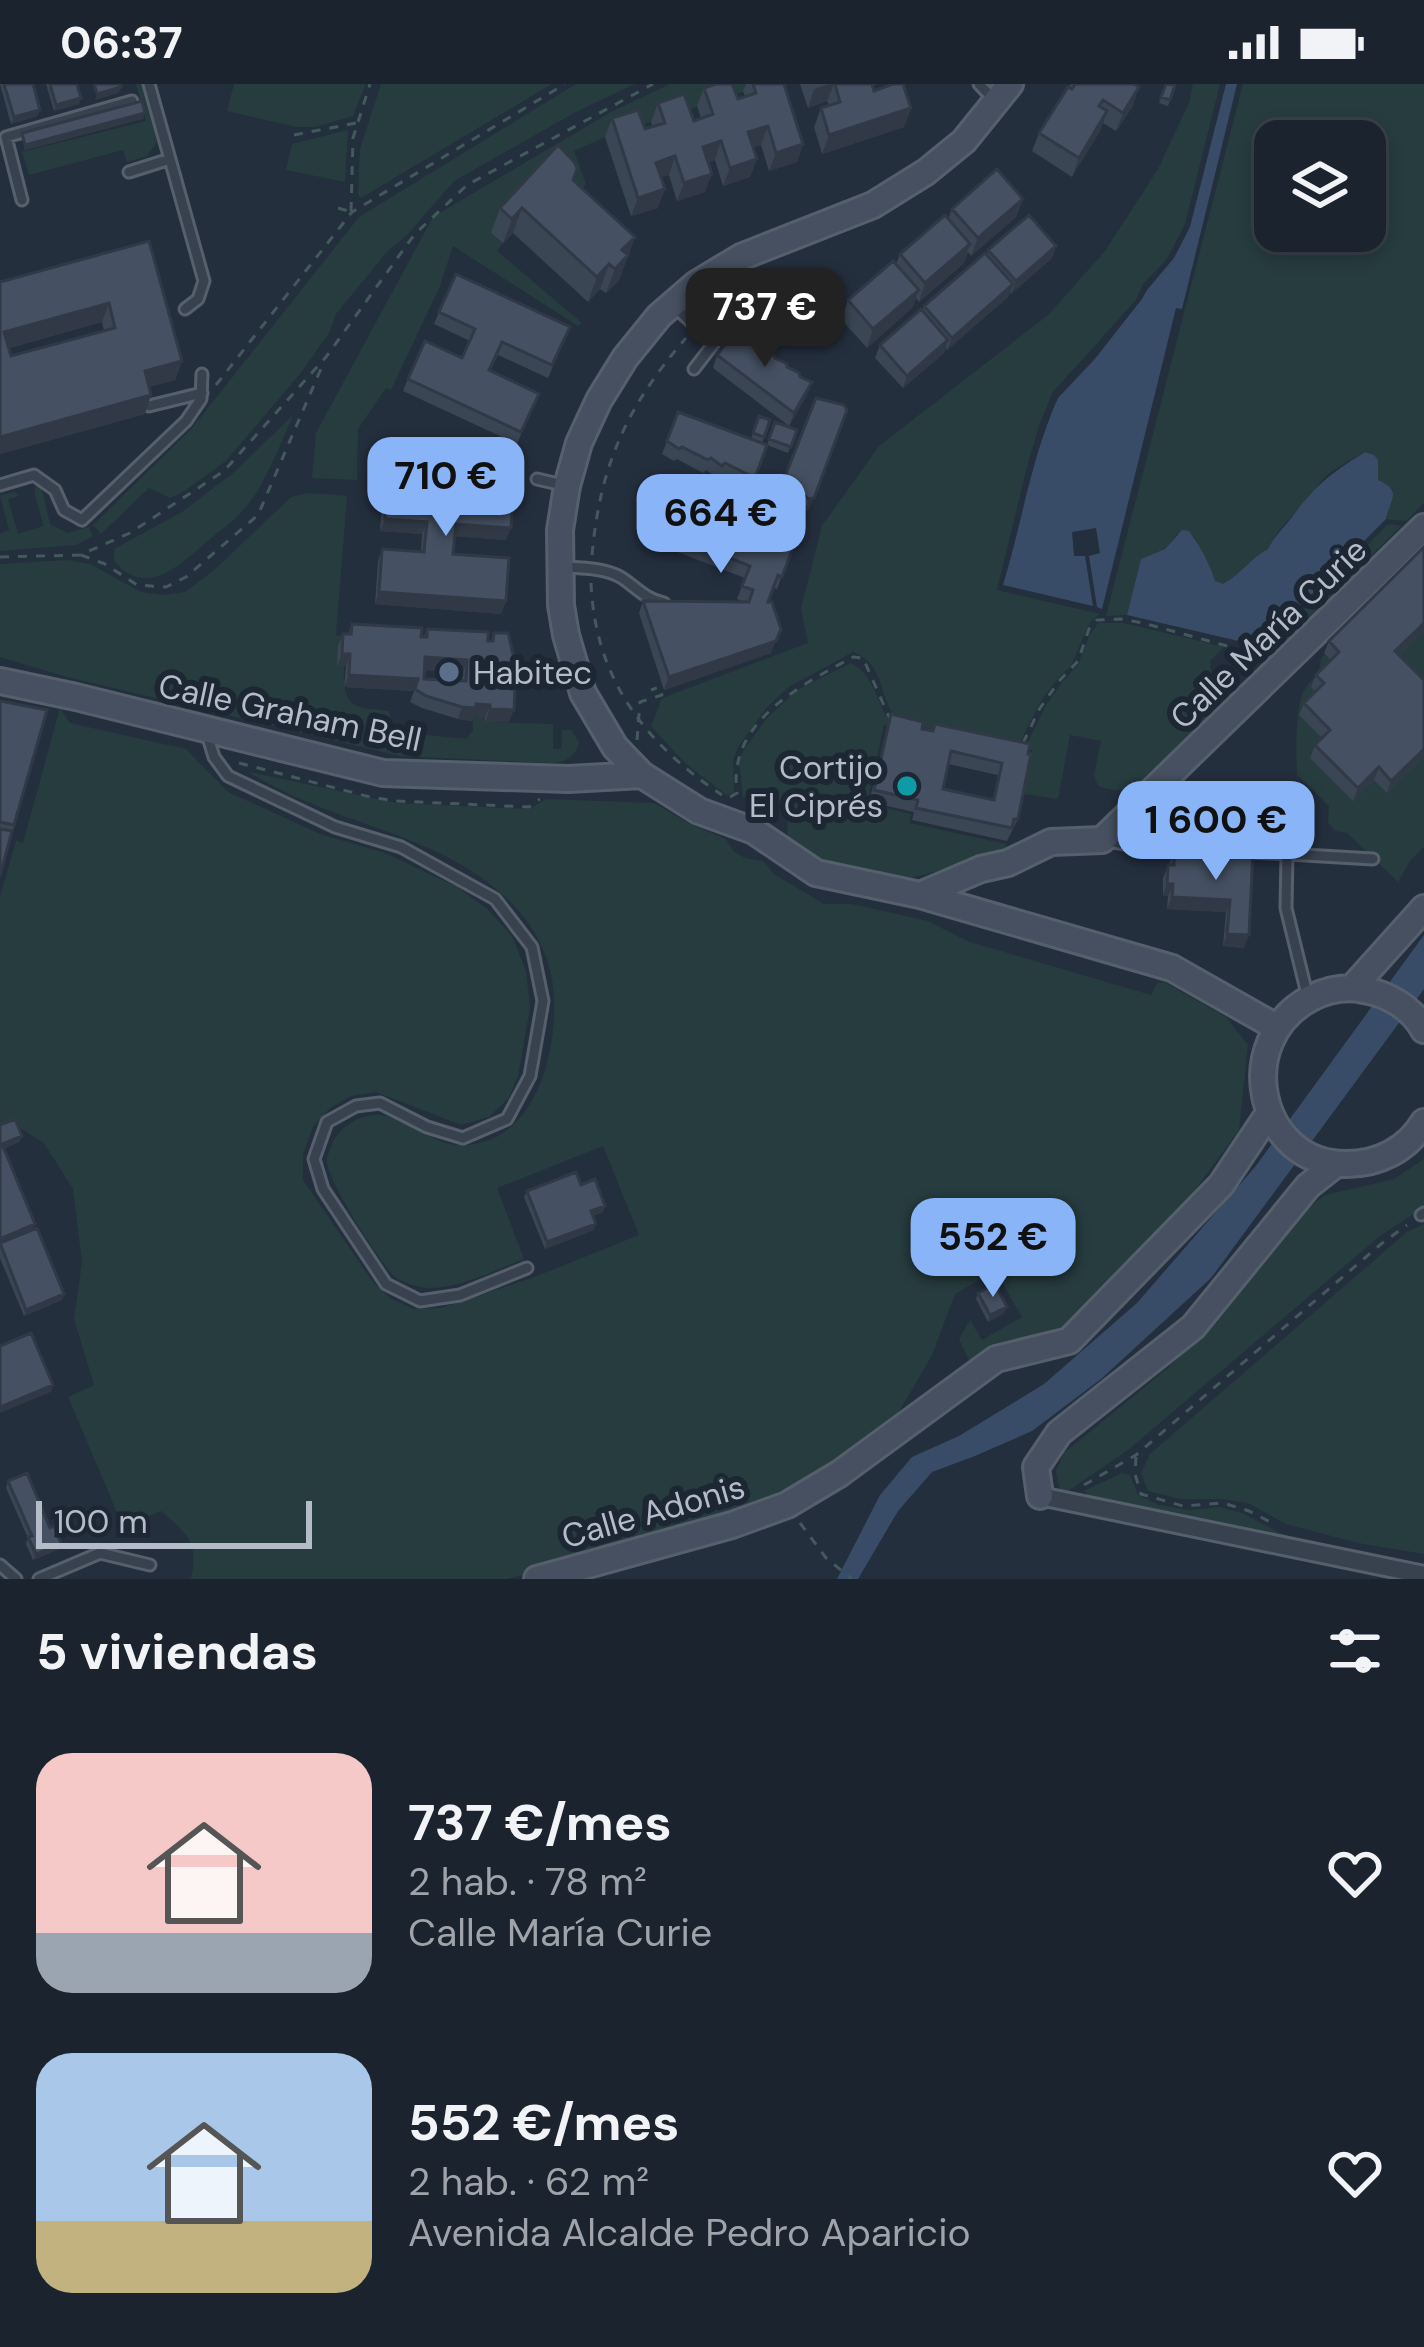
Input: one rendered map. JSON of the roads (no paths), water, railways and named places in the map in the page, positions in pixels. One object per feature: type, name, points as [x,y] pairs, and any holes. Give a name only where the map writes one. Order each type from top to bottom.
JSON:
[{"type":"street","points":[[995,90],[964,141],[909,183],[873,205],[740,256],[696,284],[659,316],[625,358],[579,443],[560,530],[566,635],[583,693],[613,744],[642,775],[700,811],[754,831],[816,873],[920,895],[1172,968],[1276,1027]]},
{"type":"street","name":"Calle María Curie","points":[[1102,841],[1424,527]]},
{"type":"street","name":"Calle Graham Bell","points":[[0,681],[382,773],[568,779],[642,775]]},
{"type":"street","points":[[920,895],[1052,842],[1102,841]]},
{"type":"street","points":[[1352,988],[1424,908]]},
{"type":"street","points":[[1423,1023],[1378,992],[1352,988],[1323,992],[1297,1006],[1276,1027],[1264,1054],[1262,1084],[1269,1113],[1285,1137],[1309,1155],[1336,1164],[1366,1164],[1394,1153],[1424,1122]]},
{"type":"street","name":"Calle Adonis","points":[[537,1579],[732,1526],[787,1505],[839,1474],[996,1359],[1069,1341],[1221,1185],[1269,1113]]},
{"type":"street","points":[[1336,1164],[1308,1186],[1193,1327],[1059,1433],[1036,1467],[1052,1499],[1424,1575]]},
{"type":"lane","points":[[149,84],[204,281],[198,298],[185,309]]},
{"type":"lane","points":[[22,200],[6,136],[132,101]]},
{"type":"lane","points":[[129,172],[170,159]]},
{"type":"lane","points":[[672,305],[714,343],[694,369]]},
{"type":"lane","points":[[0,485],[34,475],[55,490],[64,509],[82,520],[186,421],[201,396],[202,374]]},
{"type":"lane","points":[[149,406],[201,396]]},
{"type":"lane","points":[[537,479],[566,486]]},
{"type":"lane","points":[[559,567],[618,575],[655,602],[671,605]]},
{"type":"lane","points":[[205,729],[214,757],[228,776],[335,827],[401,847],[458,878],[495,899],[532,947],[543,1001],[530,1076],[506,1119],[463,1138],[380,1103],[356,1106],[327,1123],[314,1159],[323,1189],[386,1284],[403,1293],[420,1301],[460,1295],[527,1268]]},
{"type":"lane","points":[[1102,841],[1373,859]]},
{"type":"lane","points":[[1287,854],[1286,908],[1309,1000]]},
{"type":"lane","points":[[39,1579],[100,1553],[150,1565]]},
{"type":"lane","points":[[0,1565],[16,1579]]},
{"type":"water","points":[[1226,84],[1237,84],[1102,609],[1097,607],[1089,556],[1100,553],[1096,528],[1072,532],[1074,556],[1085,556],[1093,606],[1003,585],[1058,398],[1174,258],[1190,227]]},
{"type":"water","points":[[1365,452],[1378,460],[1378,480],[1393,492],[1386,519],[1260,646],[1127,615],[1141,559],[1165,549],[1182,530],[1189,531],[1215,581],[1223,584],[1268,549],[1324,481]]},
{"type":"water","points":[[1424,935],[1424,989],[1211,1278],[1101,1379],[1032,1431],[932,1472],[898,1511],[858,1579],[837,1579],[880,1495],[912,1457],[959,1436],[1044,1384],[1137,1303],[1255,1167]]},
{"type":"place","name":"Habitec","points":[[449,672]]},
{"type":"place","name":"Cortijo El Ciprés","points":[[907,786]]}]
